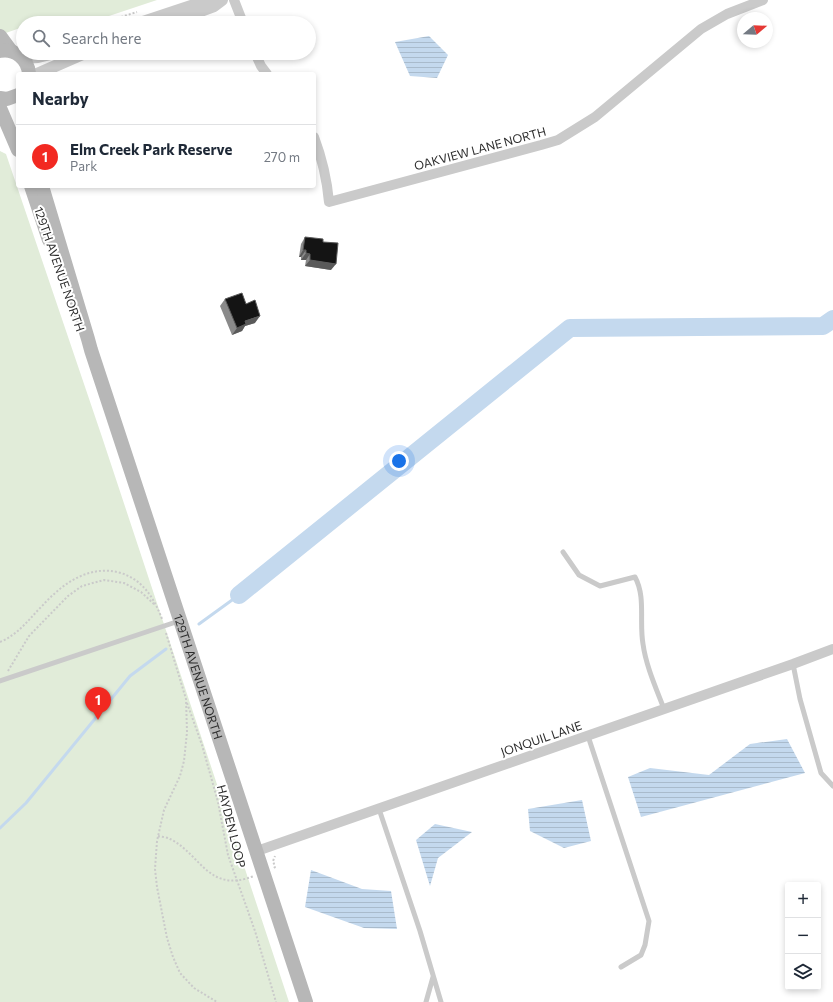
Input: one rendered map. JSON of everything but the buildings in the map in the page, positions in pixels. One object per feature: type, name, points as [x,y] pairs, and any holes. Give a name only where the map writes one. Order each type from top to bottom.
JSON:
[{"type":"main road","points":[[0,36],[11,53]]},
{"type":"main road","points":[[20,60],[27,66],[28,72]]},
{"type":"main road","points":[[0,98],[7,99],[16,96]]},
{"type":"main road","points":[[0,108],[16,145]]},
{"type":"main road","name":"129TH AVENUE NORTH","points":[[31,188],[82,333],[91,350]]},
{"type":"main road","name":"129TH AVENUE NORTH","points":[[43,188],[91,350],[306,1002]]},
{"type":"street","points":[[163,16],[217,0]]},
{"type":"street","points":[[187,16],[214,6],[217,0]]},
{"type":"street","points":[[234,0],[240,16]]},
{"type":"street","name":"OAKVIEW LANE NORTH","points":[[316,142],[321,155],[327,183],[329,202],[512,154],[558,140],[595,117],[701,29],[727,14],[763,0]]},
{"type":"street","points":[[42,72],[69,60]]},
{"type":"street","points":[[258,60],[266,72]]},
{"type":"street","name":"JONQUIL LANE","points":[[257,851],[793,664],[833,648]]},
{"type":"lane","points":[[563,552],[578,575],[600,586],[635,577],[640,587],[643,644],[650,670],[664,709]]},
{"type":"lane","points":[[1,681],[180,621]]},
{"type":"lane","points":[[793,664],[800,699],[821,773],[833,786]]},
{"type":"lane","points":[[588,736],[649,921],[645,945],[641,955],[621,968]]},
{"type":"lane","points":[[379,809],[441,1002]]},
{"type":"lane","points":[[426,1002],[433,976]]},
{"type":"path","points":[[0,642],[18,632],[51,597],[64,586],[90,572],[115,572],[131,577],[146,588],[156,606],[164,626],[186,699],[184,761],[180,776],[164,810],[158,836],[156,877],[162,918],[173,957],[180,973],[188,983],[217,1002]]},
{"type":"path","points":[[1,681],[29,636],[68,596],[82,586],[104,580],[124,583],[141,592],[156,606]]},
{"type":"path","name":"HAYDEN LOOP","points":[[186,699],[202,746],[218,802],[228,855],[255,931],[276,1002]]},
{"type":"path","points":[[158,836],[169,838],[178,843],[208,872],[216,876],[237,880],[246,879],[256,875]]},
{"type":"green space","points":[[0,0],[157,0],[109,16],[16,16],[16,29],[0,35]]},
{"type":"green space","points":[[0,151],[6,154],[16,183],[16,188],[18,188],[102,437],[289,1002],[0,1002]]},
{"type":"water","points":[[429,36],[448,55],[437,78],[410,76],[395,42]]},
{"type":"water","points":[[787,739],[805,773],[641,817],[628,777],[650,768],[709,775],[750,744]]},
{"type":"water","points":[[582,800],[591,841],[564,848],[530,831],[528,809]]},
{"type":"water","points":[[435,824],[472,832],[438,858],[430,886],[416,840]]},
{"type":"water","points":[[311,870],[362,889],[391,891],[397,929],[364,928],[305,907]]},
{"type":"waterway","points":[[239,595],[570,328],[823,326],[833,319]]},
{"type":"waterway","points":[[199,624],[239,595]]},
{"type":"waterway","points":[[0,828],[26,803],[130,676],[166,649]]},
{"type":"place","name":"Elm Creek Park Reserve","points":[[98,720]]}]
